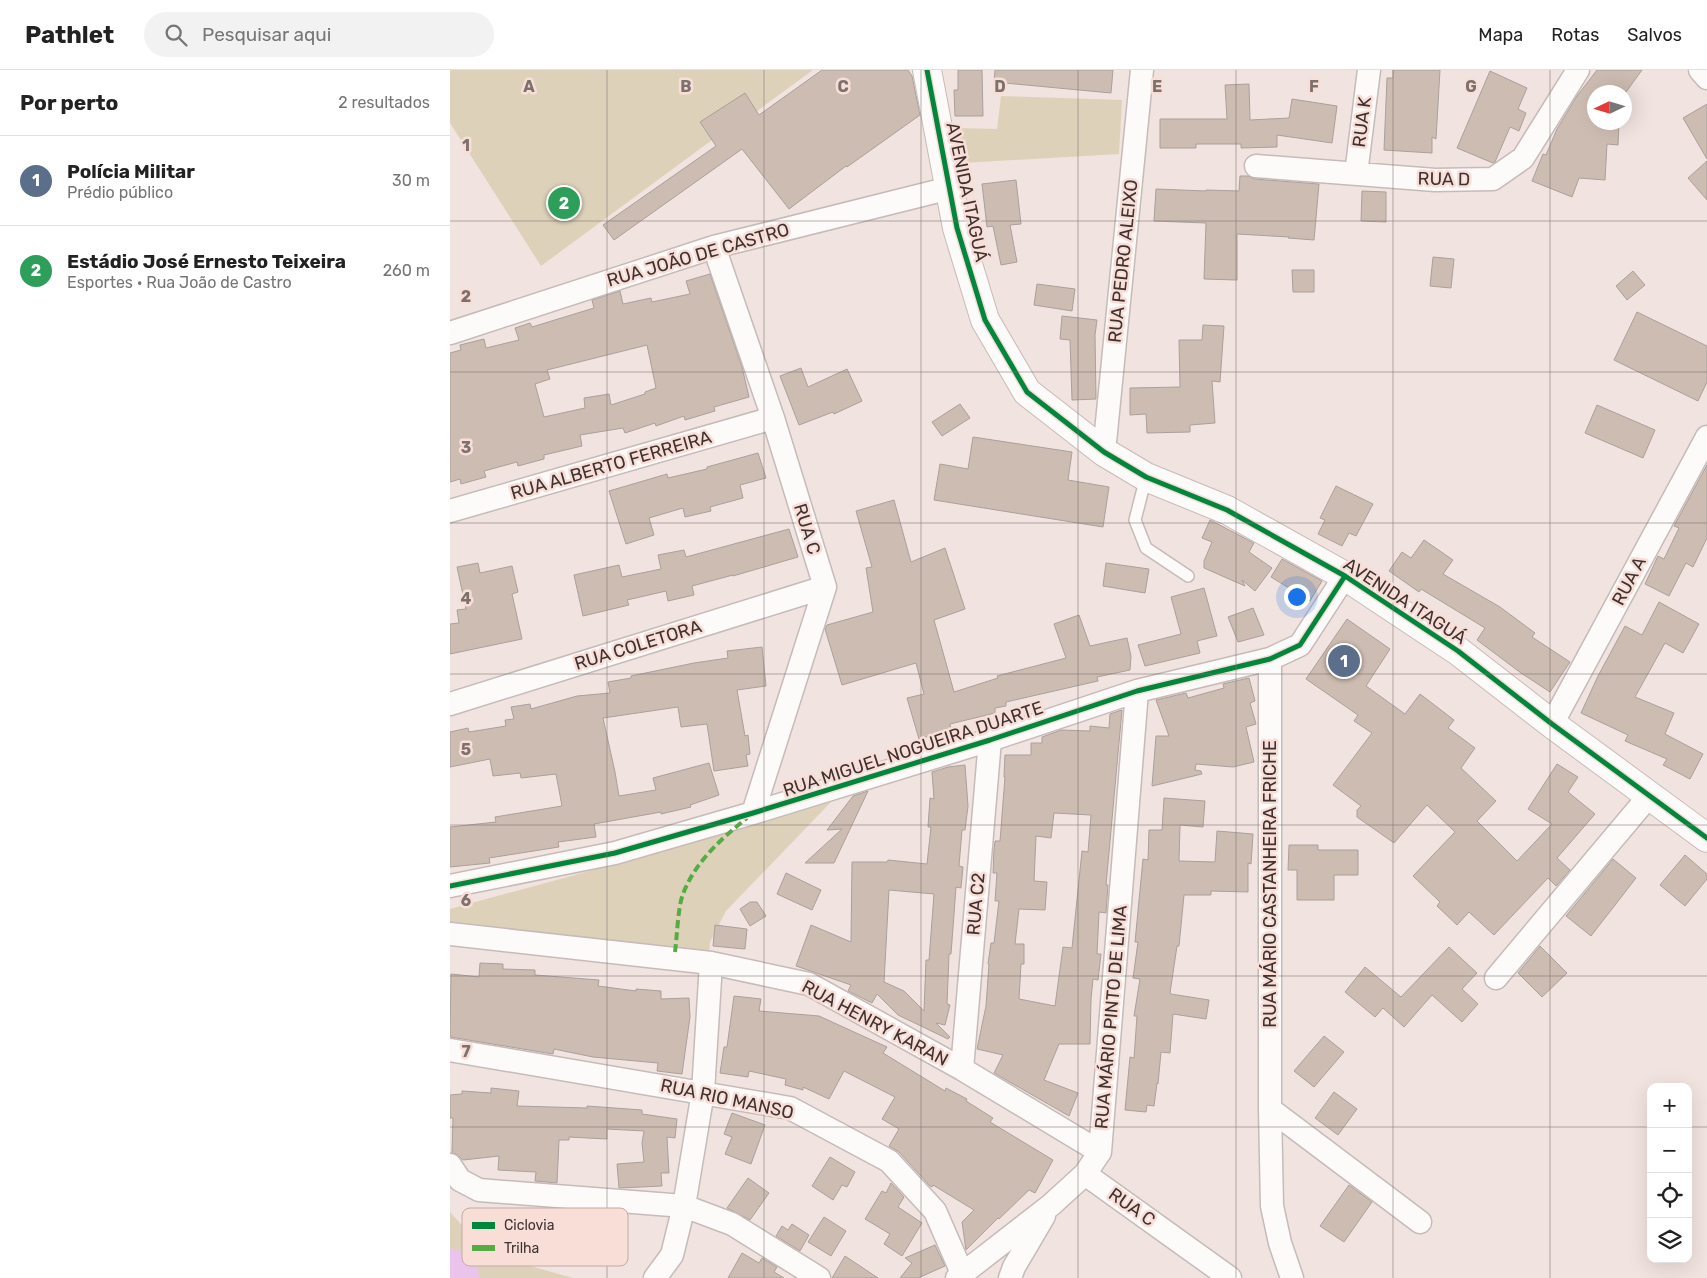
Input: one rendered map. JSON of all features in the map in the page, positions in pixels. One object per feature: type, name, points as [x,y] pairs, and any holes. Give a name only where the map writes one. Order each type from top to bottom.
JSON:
[{"type":"street","name":"AVENIDA ITAGUÁ","points":[[927,70],[957,228],[985,320],[1027,392],[1104,452],[1146,476],[1227,510],[1345,576],[1458,651],[1552,724],[1707,838]]},
{"type":"street","name":"RUA PEDRO ALEIXO","points":[[1104,452],[1142,70]]},
{"type":"street","name":"RUA K","points":[[1356,174],[1369,70]]},
{"type":"street","name":"RUA D","points":[[1256,166],[1435,180],[1493,179],[1523,158],[1578,70]]},
{"type":"street","points":[[1700,70],[1707,78]]},
{"type":"street","name":"RUA JOÃO DE CASTRO","points":[[450,333],[714,247],[950,188]]},
{"type":"street","name":"RUA C","points":[[714,247],[773,418],[825,587]]},
{"type":"street","name":"RUA ALBERTO FERREIRA","points":[[450,511],[773,418]]},
{"type":"street","name":"RUA A","points":[[1552,724],[1707,437]]},
{"type":"street","name":"RUA MIGUEL NOGUEIRA DUARTE","points":[[450,886],[615,853],[753,813],[990,740],[1137,691],[1270,659],[1300,645],[1345,576]]},
{"type":"street","points":[[753,813],[825,587]]},
{"type":"street","name":"RUA COLETORA","points":[[450,704],[825,587]]},
{"type":"street","name":"RUA MÁRIO CASTANHEIRA FRICHE","points":[[1270,659],[1270,1109],[1272,1206],[1280,1243],[1292,1278]]},
{"type":"street","name":"RUA MÁRIO PINTO DE LIMA","points":[[959,1276],[1050,1205],[1085,1174],[1100,1152],[1137,691]]},
{"type":"street","name":"RUA C2","points":[[962,1069],[990,740]]},
{"type":"street","points":[[1496,978],[1649,796]]},
{"type":"street","name":"RUA HENRY KARAN","points":[[450,934],[711,963],[809,984],[962,1069],[1100,1152]]},
{"type":"street","points":[[655,1278],[672,1255],[684,1206],[703,1092],[711,963]]},
{"type":"street","name":"RUA RIO MANSO","points":[[450,1050],[790,1108],[889,1161],[935,1211],[959,1276]]},
{"type":"street","points":[[1270,1109],[1420,1222]]},
{"type":"street","points":[[450,1165],[460,1180],[479,1190],[684,1206],[732,1224],[820,1278]]},
{"type":"street","name":"RUA C","points":[[1085,1174],[1230,1278]]},
{"type":"street","points":[[1010,1278],[1014,1267],[1050,1205]]},
{"type":"lane","points":[[1146,476],[1135,520],[1146,548],[1188,576]]},
{"type":"shaded area","points":[[450,70],[813,70],[757,111],[712,140],[541,266],[450,123]]},
{"type":"shaded area","points":[[1001,96],[1122,100],[1119,154],[963,163],[959,128],[997,129]]},
{"type":"shaded area","points":[[831,802],[726,911],[710,942],[709,958],[450,924],[450,909],[728,833]]},
{"type":"shaded area","points":[[450,1212],[462,1225],[462,1266],[530,1266],[573,1278],[450,1278]]},
{"type":"building","points":[[822,70],[908,70],[912,76],[920,115],[846,166],[789,209],[742,149],[614,240],[603,225],[716,146],[700,122],[745,93],[759,115]]},
{"type":"building","points":[[958,70],[982,70],[983,116],[955,116],[954,90],[958,90]]},
{"type":"building","points":[[995,70],[1113,70],[1111,93],[994,82]]},
{"type":"building","points":[[1393,70],[1440,70],[1436,139],[1432,137],[1432,153],[1384,150],[1387,78],[1393,78]]},
{"type":"building","points":[[1597,70],[1642,70],[1631,85],[1587,85],[1587,130],[1619,130],[1618,145],[1607,144],[1605,180],[1579,178],[1572,197],[1532,181],[1543,154],[1546,155],[1557,129],[1577,96]]},
{"type":"building","points":[[1490,71],[1527,88],[1518,109],[1526,113],[1519,131],[1510,127],[1493,163],[1457,148]]},
{"type":"building","points":[[1249,84],[1250,120],[1289,118],[1292,99],[1337,106],[1332,143],[1277,135],[1277,147],[1241,148],[1241,144],[1196,144],[1196,148],[1160,148],[1160,119],[1227,119],[1225,85]]},
{"type":"building","points":[[1707,104],[1707,159],[1683,118]]},
{"type":"building","points":[[1707,161],[1707,200],[1688,178]]},
{"type":"building","points":[[1240,176],[1319,184],[1314,240],[1237,234],[1237,280],[1204,279],[1206,223],[1154,221],[1156,189],[1239,191]]},
{"type":"building","points":[[1016,180],[1021,224],[1010,225],[1017,262],[1001,265],[993,226],[987,227],[982,184]]},
{"type":"building","points":[[1362,191],[1386,192],[1386,222],[1361,221]]},
{"type":"building","points":[[1433,257],[1454,259],[1451,288],[1430,286]]},
{"type":"building","points":[[1292,270],[1314,270],[1314,292],[1293,292]]},
{"type":"building","points":[[1633,271],[1645,285],[1627,300],[1616,286]]},
{"type":"building","points":[[710,274],[742,367],[749,397],[714,407],[715,411],[685,420],[684,416],[656,426],[655,423],[625,433],[623,428],[580,435],[582,446],[544,455],[544,459],[518,466],[517,462],[484,471],[486,477],[461,484],[460,479],[450,482],[450,353],[461,350],[460,345],[484,339],[486,348],[519,340],[515,328],[530,323],[532,327],[594,308],[592,300],[620,291],[623,304],[651,298],[652,302],[690,294],[686,281]],"holes":[[[647,345],[656,388],[645,392],[645,394],[611,405],[609,394],[584,398],[585,408],[544,417],[535,384],[550,379],[547,370]]]},
{"type":"building","points":[[1037,284],[1075,289],[1072,311],[1034,305]]},
{"type":"building","points":[[1637,312],[1707,346],[1707,382],[1698,401],[1614,360]]},
{"type":"building","points":[[1062,316],[1097,320],[1095,335],[1096,399],[1072,400],[1070,340],[1060,339]]},
{"type":"building","points":[[1203,325],[1224,326],[1220,382],[1212,381],[1215,423],[1190,425],[1190,432],[1147,433],[1146,414],[1130,415],[1130,388],[1180,387],[1179,340],[1202,340]]},
{"type":"building","points":[[801,368],[808,387],[847,369],[862,401],[834,414],[833,412],[799,425],[780,376]]},
{"type":"building","points":[[960,404],[970,418],[942,436],[932,422]]},
{"type":"building","points":[[1597,405],[1655,430],[1643,458],[1585,433]]},
{"type":"building","points":[[973,437],[1072,452],[1068,480],[1109,487],[1103,527],[934,500],[940,464],[968,469]]},
{"type":"building","points":[[758,453],[766,478],[740,485],[743,498],[710,507],[711,511],[685,517],[683,508],[649,518],[654,535],[626,544],[609,491],[667,474],[668,478],[707,469],[707,467]]},
{"type":"building","points":[[1707,465],[1707,538],[1693,567],[1686,563],[1669,596],[1645,584],[1658,556],[1664,559],[1679,528],[1674,526]]},
{"type":"building","points":[[1336,486],[1373,504],[1356,536],[1349,533],[1342,546],[1318,534],[1325,520],[1320,518]]},
{"type":"building","points":[[894,500],[911,562],[945,548],[965,609],[934,620],[954,692],[998,678],[997,676],[1066,658],[1054,624],[1079,615],[1090,646],[1127,638],[1131,656],[1130,670],[1097,677],[1098,681],[1006,702],[1006,706],[995,708],[995,713],[950,724],[951,730],[919,739],[907,698],[924,694],[916,663],[842,685],[825,629],[827,625],[873,612],[866,568],[872,567],[856,511]]},
{"type":"building","points":[[1210,520],[1254,543],[1249,552],[1272,568],[1255,591],[1242,580],[1245,586],[1204,568],[1204,561],[1212,542],[1202,538]]},
{"type":"building","points":[[789,529],[798,557],[692,586],[694,595],[668,601],[666,591],[627,600],[629,605],[583,616],[574,575],[619,565],[622,577],[661,569],[658,555],[684,550],[686,557]]},
{"type":"building","points":[[1424,540],[1453,560],[1443,574],[1500,607],[1535,633],[1532,637],[1570,662],[1550,692],[1477,640],[1485,628],[1421,589],[1419,592],[1389,571],[1402,552],[1411,558]]},
{"type":"building","points":[[1282,559],[1322,581],[1310,601],[1271,577]]},
{"type":"building","points":[[478,563],[480,573],[512,566],[518,592],[512,594],[522,639],[450,654],[450,624],[459,623],[457,610],[466,609],[457,567]]},
{"type":"building","points":[[1106,563],[1149,569],[1145,593],[1103,586]]},
{"type":"building","points":[[1204,588],[1217,636],[1197,641],[1200,653],[1145,666],[1138,645],[1181,634],[1171,597]]},
{"type":"building","points":[[1659,602],[1699,624],[1683,653],[1665,643],[1635,697],[1674,713],[1665,734],[1703,754],[1690,779],[1663,765],[1667,759],[1625,741],[1628,735],[1581,713],[1598,676],[1625,626],[1642,635]]},
{"type":"building","points":[[1253,608],[1264,635],[1238,642],[1228,617]]},
{"type":"building","points":[[1347,619],[1390,649],[1366,686],[1405,714],[1420,694],[1454,720],[1448,728],[1475,748],[1461,768],[1496,801],[1477,821],[1517,861],[1552,824],[1528,809],[1557,764],[1578,777],[1568,792],[1595,814],[1557,858],[1570,870],[1556,886],[1548,878],[1494,935],[1469,912],[1457,925],[1437,906],[1440,902],[1413,876],[1455,832],[1427,805],[1394,843],[1357,817],[1357,810],[1361,806],[1333,785],[1372,733],[1354,721],[1358,715],[1306,679]]},
{"type":"building","points":[[762,647],[766,686],[737,690],[745,736],[748,735],[750,754],[746,755],[748,766],[714,771],[707,724],[681,727],[678,707],[603,718],[619,796],[656,790],[653,778],[709,763],[719,795],[690,805],[691,807],[661,814],[661,812],[594,824],[596,837],[558,842],[559,847],[489,858],[490,863],[450,867],[450,827],[496,822],[495,817],[562,806],[556,774],[521,778],[520,773],[493,776],[490,759],[450,767],[450,732],[468,728],[469,732],[506,726],[505,720],[514,719],[511,707],[530,704],[531,709],[577,696],[610,693],[608,682],[694,663],[728,658],[727,651]]},
{"type":"building","points":[[1249,678],[1255,701],[1250,703],[1256,724],[1246,727],[1254,762],[1233,767],[1196,764],[1195,770],[1201,771],[1202,774],[1152,786],[1156,736],[1169,736],[1156,700],[1186,693],[1188,698],[1224,688],[1223,684]]},
{"type":"building","points":[[1122,710],[1106,885],[1108,885],[1106,913],[1099,912],[1097,954],[1101,954],[1098,980],[1093,979],[1090,1044],[1059,1044],[1044,1080],[1078,1093],[1069,1116],[994,1073],[1003,1055],[977,1049],[986,1006],[988,964],[991,943],[994,943],[999,901],[995,901],[997,873],[993,873],[994,849],[995,841],[1000,841],[1005,755],[1031,755],[1031,743],[1042,743],[1042,737],[1061,730],[1090,731],[1090,726],[1109,728],[1110,714]],"holes":[[[1054,813],[1091,815],[1088,852],[1082,851],[1072,948],[1063,947],[1055,1006],[1019,999],[1021,964],[1024,964],[1024,944],[1015,944],[1019,909],[1045,910],[1047,882],[1034,881],[1036,836],[1051,838]]]},
{"type":"building","points":[[965,765],[968,806],[965,830],[962,830],[959,866],[963,867],[961,888],[956,887],[951,954],[949,954],[947,1004],[950,1005],[945,1025],[936,1023],[950,1037],[948,1039],[898,1015],[877,994],[872,1003],[848,991],[851,985],[796,966],[811,925],[851,942],[852,862],[887,862],[888,860],[927,864],[931,827],[928,827],[930,798],[934,799],[932,772],[948,767]],"holes":[[[889,890],[934,894],[929,960],[926,960],[924,1011],[904,991],[884,982]]]},
{"type":"building","points":[[868,791],[834,863],[805,863],[842,829],[827,830],[853,796]]},
{"type":"building","points":[[1164,798],[1205,801],[1203,827],[1180,825],[1179,861],[1215,862],[1217,831],[1253,834],[1251,864],[1248,863],[1248,892],[1211,891],[1211,895],[1184,895],[1179,946],[1177,946],[1170,993],[1209,1000],[1206,1019],[1173,1014],[1170,1053],[1161,1052],[1154,1106],[1147,1105],[1146,1112],[1125,1110],[1130,1057],[1134,1058],[1137,1016],[1134,1016],[1140,979],[1133,978],[1138,942],[1135,942],[1143,859],[1148,860],[1149,830],[1162,830]]},
{"type":"building","points":[[1289,845],[1318,845],[1318,850],[1358,850],[1358,875],[1334,875],[1334,900],[1297,900],[1297,870],[1288,870]]},
{"type":"building","points":[[1685,855],[1707,874],[1707,879],[1685,906],[1660,885]]},
{"type":"building","points":[[1613,859],[1636,878],[1591,936],[1566,916]]},
{"type":"building","points":[[786,873],[821,890],[812,910],[777,894]]},
{"type":"building","points":[[750,902],[757,902],[766,916],[750,926],[740,909]]},
{"type":"building","points":[[715,925],[747,929],[745,949],[713,946]]},
{"type":"building","points":[[1540,946],[1567,973],[1542,997],[1518,973]]},
{"type":"building","points":[[1449,947],[1477,973],[1462,989],[1478,1004],[1462,1022],[1432,995],[1404,1027],[1383,1008],[1375,1017],[1345,992],[1365,967],[1401,997]]},
{"type":"building","points":[[480,963],[503,964],[503,969],[535,970],[535,975],[599,980],[598,986],[636,991],[636,989],[661,991],[661,999],[689,998],[690,1017],[682,1074],[657,1071],[658,1063],[593,1057],[554,1049],[553,1054],[450,1037],[451,974],[479,977]]},
{"type":"building","points":[[734,996],[761,999],[759,1011],[819,1016],[887,1047],[883,1053],[945,1091],[946,1088],[967,1099],[966,1101],[993,1118],[990,1122],[1053,1160],[1035,1193],[1029,1190],[966,1250],[962,1222],[974,1210],[933,1185],[932,1187],[930,1186],[899,1152],[889,1146],[899,1129],[882,1119],[895,1097],[844,1071],[829,1099],[803,1087],[803,1090],[785,1085],[786,1079],[749,1071],[748,1077],[720,1073],[724,1047],[727,1047]]},
{"type":"building","points":[[1324,1036],[1344,1052],[1314,1087],[1294,1071]]},
{"type":"building","points":[[491,1088],[519,1091],[517,1106],[587,1108],[587,1106],[642,1110],[642,1114],[677,1119],[675,1138],[667,1137],[669,1173],[661,1173],[662,1186],[619,1188],[617,1164],[644,1162],[642,1143],[644,1131],[607,1129],[607,1139],[569,1137],[569,1140],[559,1140],[557,1183],[535,1181],[536,1172],[498,1170],[499,1156],[463,1160],[452,1153],[453,1118],[450,1118],[450,1095],[462,1094],[462,1091],[491,1093]]},
{"type":"building","points":[[1334,1092],[1357,1109],[1338,1135],[1315,1118]]},
{"type":"building","points":[[732,1113],[765,1125],[751,1164],[725,1154],[732,1137],[724,1134]]},
{"type":"building","points":[[830,1157],[855,1172],[847,1187],[842,1185],[833,1200],[812,1186]]},
{"type":"building","points":[[748,1178],[769,1193],[750,1220],[727,1208]]},
{"type":"building","points":[[891,1183],[904,1197],[898,1207],[922,1223],[902,1256],[884,1244],[890,1234],[865,1219],[882,1191],[886,1193]]},
{"type":"building","points":[[1349,1185],[1372,1202],[1344,1242],[1320,1226]]},
{"type":"building","points":[[824,1217],[846,1231],[831,1256],[808,1242]]},
{"type":"building","points":[[792,1224],[809,1235],[800,1251],[776,1236],[782,1226],[788,1230]]},
{"type":"building","points":[[935,1245],[945,1266],[918,1278],[900,1278],[912,1263],[905,1258]]},
{"type":"building","points":[[742,1253],[759,1263],[762,1258],[777,1267],[774,1272],[784,1278],[728,1278]]},
{"type":"building","points":[[845,1256],[878,1278],[832,1278]]},
{"type":"waterway","points":[[450,1268],[460,1278]]},
{"type":"marked path","points":[[675,952],[680,906],[688,882],[710,852],[747,818]]},
{"type":"cycle path","points":[[927,70],[957,228],[985,320],[1027,392],[1104,452],[1146,477],[1227,510],[1345,576],[1458,651],[1552,724],[1707,838]]},
{"type":"cycle path","points":[[450,886],[615,853],[753,813],[990,740],[1137,691],[1270,659],[1300,645],[1345,576]]},
{"type":"place","name":"Estádio José Ernesto Teixeira","points":[[564,203]]},
{"type":"place","name":"Polícia Militar","points":[[1344,661]]}]
